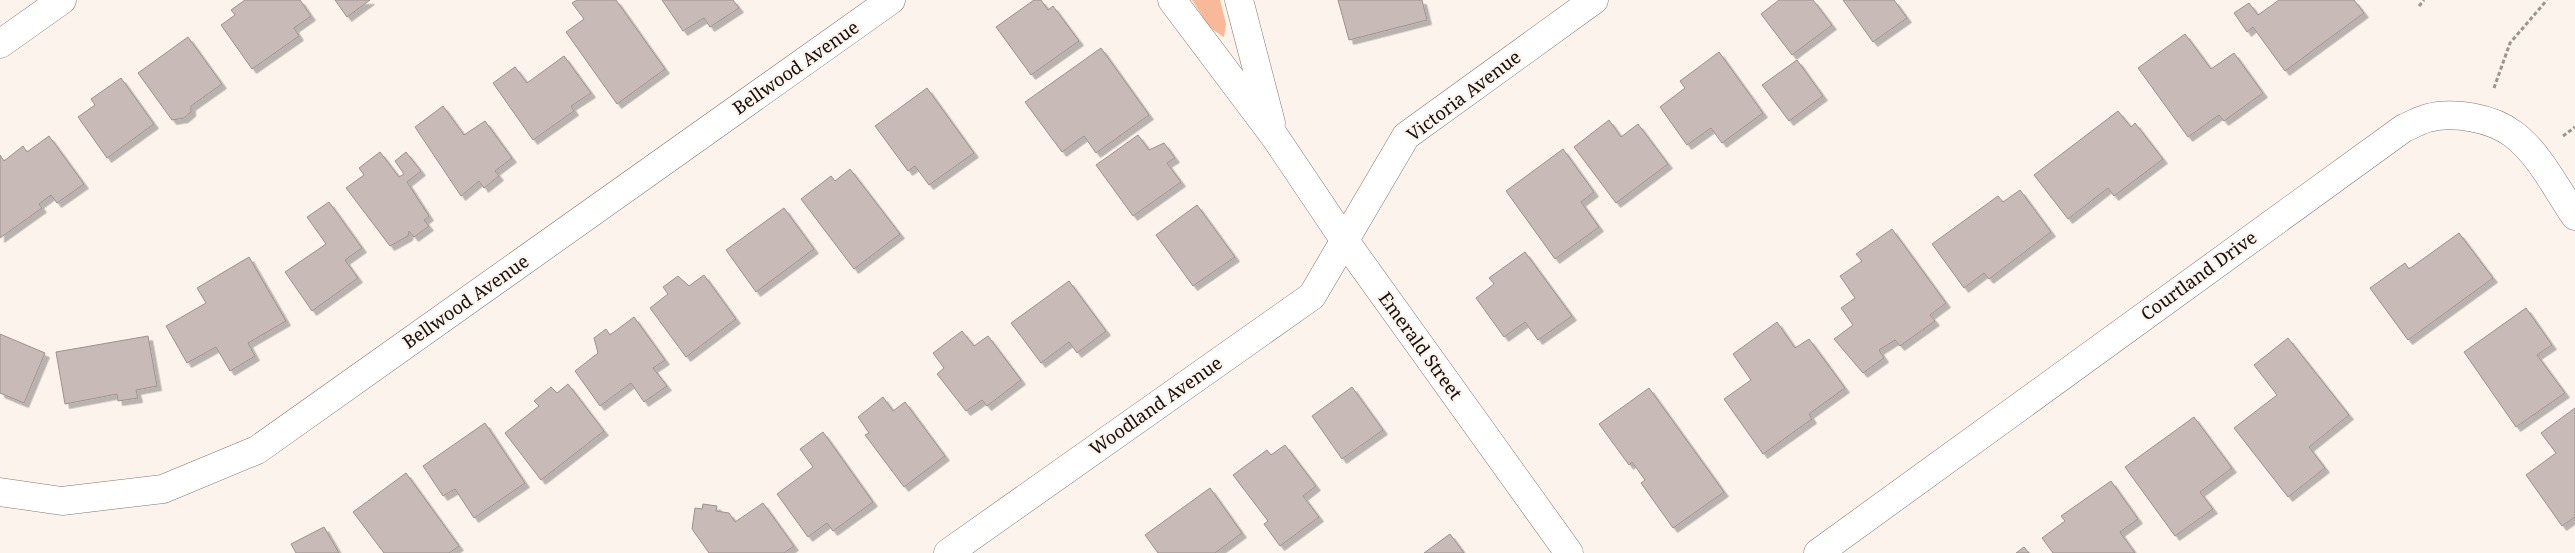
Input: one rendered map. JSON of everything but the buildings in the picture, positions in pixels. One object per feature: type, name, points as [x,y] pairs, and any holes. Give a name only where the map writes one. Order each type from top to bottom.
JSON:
[{"type":"street","points":[[0,44],[62,0]]},
{"type":"street","name":"Bellwood Avenue","points":[[0,492],[62,501],[162,489],[257,450],[891,0]]},
{"type":"street","name":"Emerald Street","points":[[1172,0],[1275,137],[1345,241],[1569,553]]},
{"type":"street","name":"Emerald Street","points":[[1239,0],[1275,137]]},
{"type":"street","name":"Victoria Avenue","points":[[1345,241],[1406,136],[1594,0]]},
{"type":"street","name":"Courtland Drive","points":[[1818,553],[2404,128],[2429,117],[2455,116],[2483,120],[2513,134],[2534,157],[2575,216]]},
{"type":"street","name":"Woodland Avenue","points":[[948,553],[1312,296],[1345,241]]},
{"type":"path","points":[[2419,6],[2424,0]]},
{"type":"path","points":[[2483,120],[2510,43],[2547,0]]},
{"type":"shaded area","points":[[1192,0],[1220,0],[1226,24],[1224,37],[1210,28]]}]
